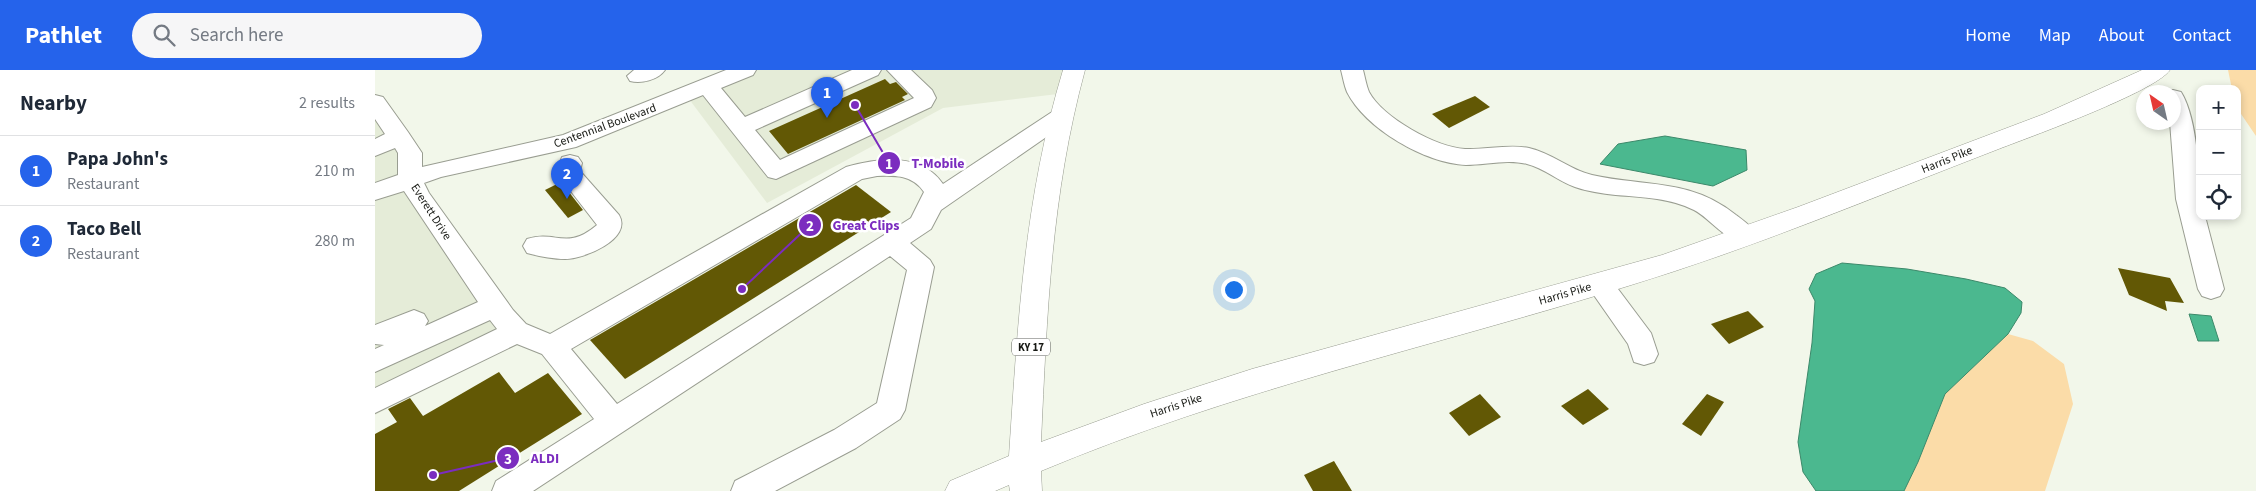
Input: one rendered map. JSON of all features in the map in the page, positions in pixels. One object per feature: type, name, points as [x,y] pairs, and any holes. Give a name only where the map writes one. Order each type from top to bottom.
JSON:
[{"type":"main road","name":"KY 17","points":[[1025,476],[1040,233],[1060,117],[1074,70]]},
{"type":"main road","name":"Harris Pike","points":[[961,491],[1025,476],[1145,416],[1375,346],[1600,284],[1745,236],[1847,200],[2070,114],[2122,91],[2154,73]]},
{"type":"street","name":"Centennial Boulevard","points":[[375,192],[409,178],[568,142],[745,70]]},
{"type":"street","points":[[741,127],[869,70]]},
{"type":"street","points":[[1352,70],[1359,93],[1375,111],[1397,131],[1435,149],[1458,156],[1504,153],[1532,157],[1591,183],[1674,194],[1697,201],[1716,212],[1745,236]]},
{"type":"street","points":[[2154,73],[2165,85]]},
{"type":"street","points":[[708,86],[776,171],[905,84]]},
{"type":"street","name":"Everett Drive","points":[[375,102],[410,153],[409,178],[418,196],[505,318]]},
{"type":"street","points":[[507,491],[922,223],[926,211],[932,204],[1060,117]]},
{"type":"street","points":[[2181,124],[2188,199],[2211,289]]},
{"type":"street","points":[[375,148],[399,138]]},
{"type":"street","points":[[536,246],[550,245],[559,249],[578,247],[604,234],[609,228],[610,221],[567,172],[570,163]]},
{"type":"street","points":[[552,346],[854,173],[873,167],[909,169],[931,182],[936,192],[932,204]]},
{"type":"street","points":[[746,491],[845,439],[890,410],[921,267],[892,243]]},
{"type":"street","points":[[1600,284],[1638,336],[1644,354]]},
{"type":"street","points":[[375,401],[505,318]]},
{"type":"street","points":[[377,348],[505,318],[552,346],[614,422]]},
{"type":"street","points":[[377,348],[414,320]]},
{"type":"shaded area","points":[[745,70],[1074,70],[1066,93],[943,108],[767,203],[686,95]]},
{"type":"shaded area","points":[[2228,70],[2256,70],[2256,136],[2241,114],[2241,85],[2231,85]]},
{"type":"shaded area","points":[[375,102],[410,178],[527,333],[375,415]]},
{"type":"shaded area","points":[[1665,136],[1746,150],[1747,170],[1713,186],[1600,164],[1618,144]]},
{"type":"shaded area","points":[[1842,263],[1907,269],[1966,279],[2005,288],[2022,302],[2021,313],[2008,334],[1945,394],[1918,462],[1904,491],[1816,491],[1803,472],[1798,442],[1812,343],[1815,301],[1809,289],[1816,274]]},
{"type":"shaded area","points":[[2189,314],[2211,316],[2219,341],[2198,341]]},
{"type":"shaded area","points":[[2008,334],[2033,341],[2064,364],[2073,404],[2045,491],[1904,491],[1918,462],[1945,394]]},
{"type":"building","points":[[885,79],[890,84],[896,82],[908,94],[902,97],[905,100],[788,154],[769,131]]},
{"type":"building","points":[[1475,96],[1490,107],[1449,128],[1432,114]]},
{"type":"building","points":[[561,182],[583,210],[568,218],[545,190]]},
{"type":"building","points":[[856,185],[891,212],[625,379],[590,340]]},
{"type":"building","points":[[2118,268],[2170,278],[2184,303],[2165,301],[2167,311],[2129,295]]},
{"type":"building","points":[[1748,311],[1764,327],[1729,344],[1711,324]]},
{"type":"building","points":[[499,372],[515,393],[548,373],[582,414],[459,491],[375,491],[375,434],[397,422],[388,409],[410,398],[423,416]]},
{"type":"building","points":[[1588,389],[1609,409],[1583,425],[1561,406]]},
{"type":"building","points":[[1480,394],[1501,417],[1469,436],[1449,413]]},
{"type":"building","points":[[1707,394],[1724,402],[1701,436],[1682,424]]},
{"type":"building","points":[[1334,461],[1352,491],[1313,491],[1304,475]]},
{"type":"place","name":"T-Mobile","points":[[855,105]]},
{"type":"place","name":"Papa John's","points":[[827,118]]},
{"type":"place","name":"Taco Bell","points":[[567,199]]},
{"type":"place","name":"Great Clips","points":[[742,289]]},
{"type":"place","name":"ALDI","points":[[433,475]]}]
